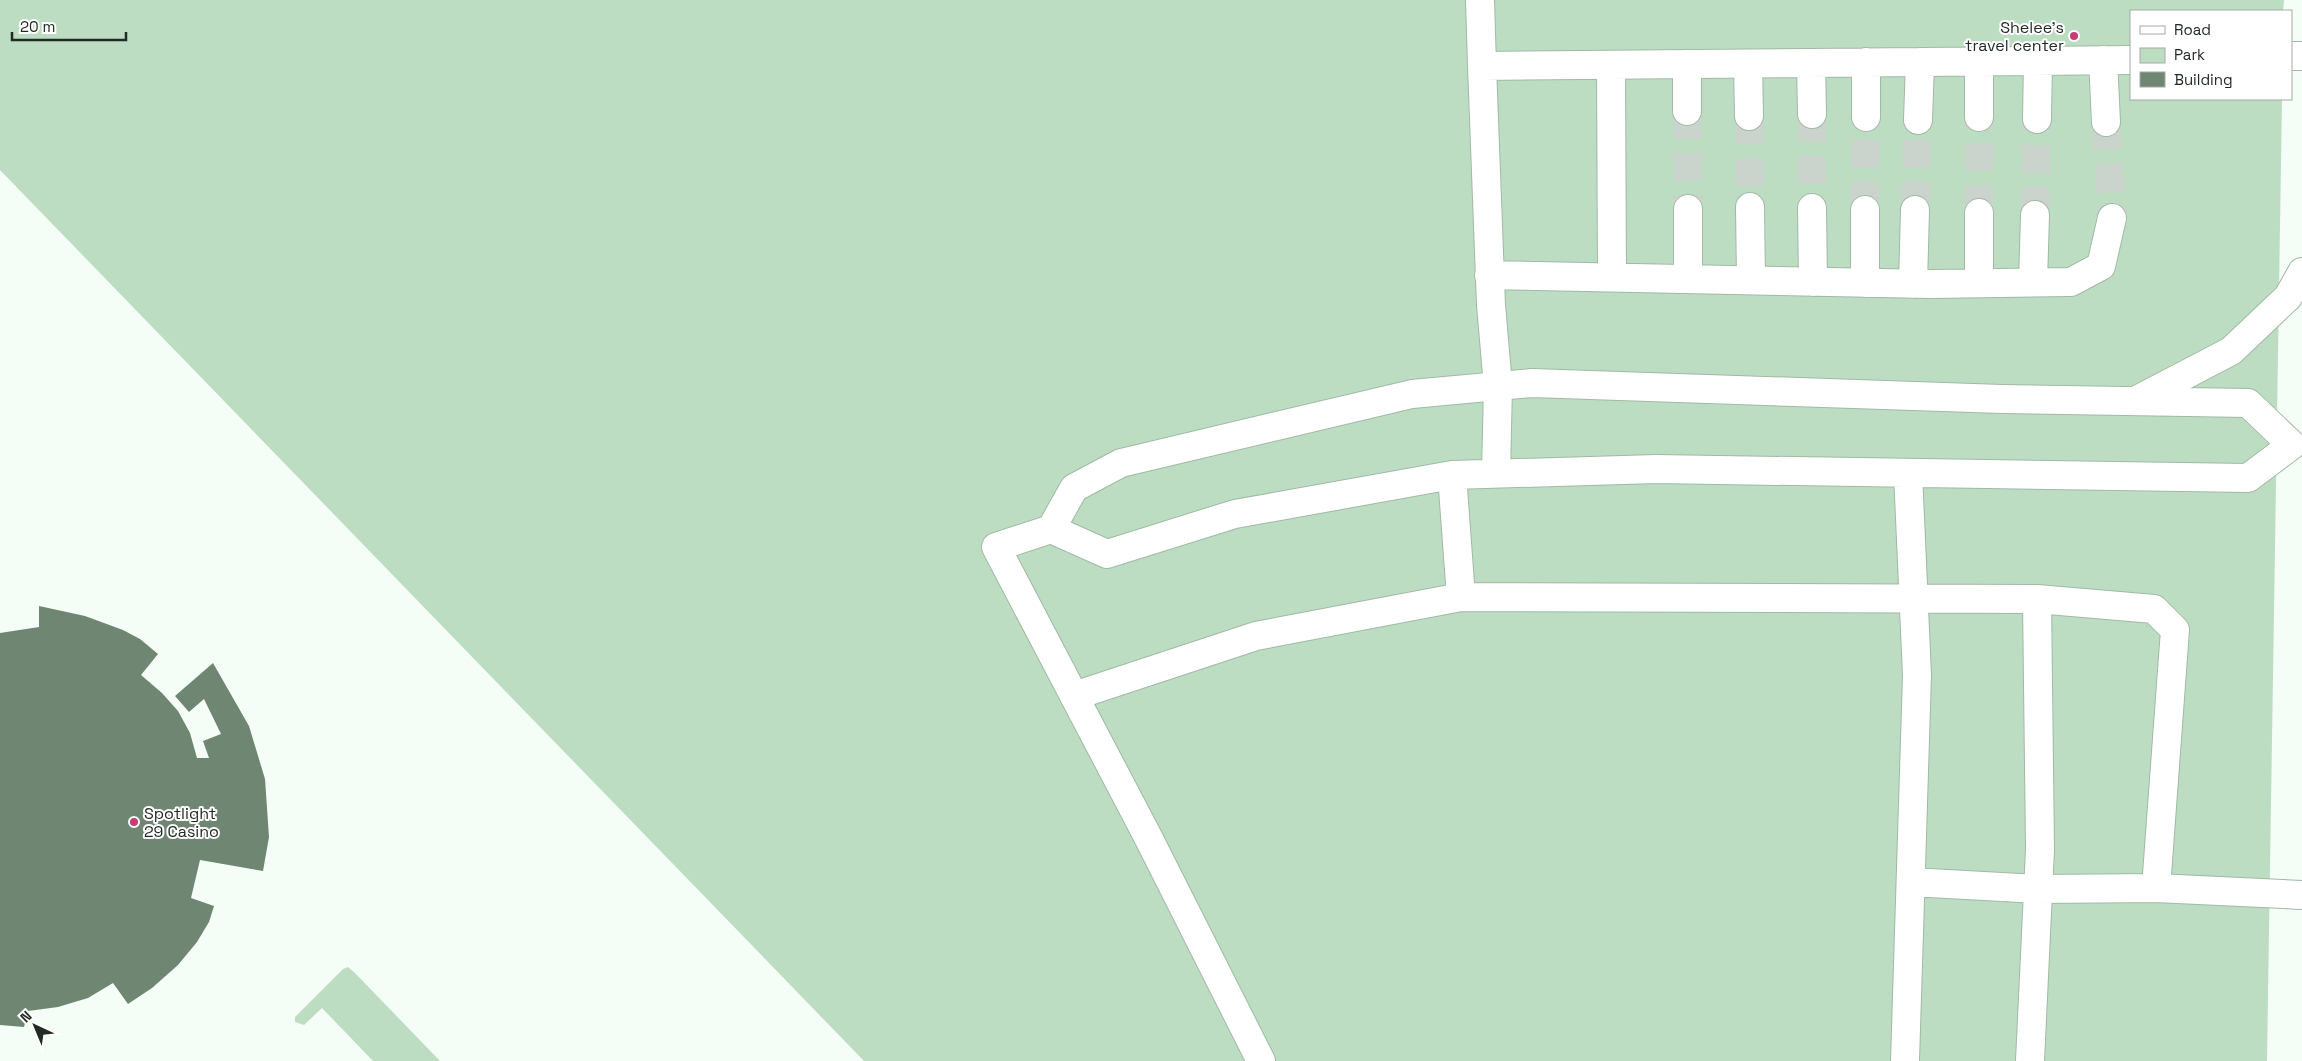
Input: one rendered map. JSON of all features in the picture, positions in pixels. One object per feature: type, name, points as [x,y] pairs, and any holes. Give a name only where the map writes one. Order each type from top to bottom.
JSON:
[{"type":"lane","points":[[1480,0],[1489,275],[1498,386],[1496,472]]},
{"type":"lane","points":[[2103,60],[2106,122]]},
{"type":"lane","points":[[1482,66],[2130,60]]},
{"type":"lane","points":[[2037,119],[2038,61]]},
{"type":"lane","points":[[1866,62],[1866,117]]},
{"type":"lane","points":[[1918,120],[1920,62]]},
{"type":"lane","points":[[1979,62],[1979,117]]},
{"type":"lane","points":[[1811,63],[1812,114]]},
{"type":"lane","points":[[1687,64],[1687,111]]},
{"type":"lane","points":[[1748,64],[1749,116]]},
{"type":"lane","points":[[1611,65],[1612,277]]},
{"type":"lane","points":[[1750,207],[1752,280]]},
{"type":"lane","points":[[1812,208],[1813,282]]},
{"type":"lane","points":[[1688,209],[1688,279]]},
{"type":"lane","points":[[1865,210],[1865,283]]},
{"type":"lane","points":[[1913,284],[1915,210]]},
{"type":"lane","points":[[1979,213],[1979,283]]},
{"type":"lane","points":[[2032,282],[2034,215]]},
{"type":"lane","points":[[1489,275],[1913,284],[2072,282],[2101,266],[2112,218]]},
{"type":"lane","points":[[2135,401],[2231,352],[2288,297],[2302,272]]},
{"type":"lane","points":[[1051,529],[1074,488],[1121,463],[1412,394],[1532,383],[2002,399],[2248,402],[2297,445],[2248,478],[1656,469],[1496,472],[1452,475],[1235,514],[1107,554],[1051,529],[996,547],[1148,836],[1261,1061]]},
{"type":"lane","points":[[1905,1061],[1917,675],[1908,473]]},
{"type":"lane","points":[[1452,475],[1461,597]]},
{"type":"lane","points":[[1074,696],[1256,636],[1461,597],[1913,597],[2037,599],[2154,609],[2175,630],[2156,888]]},
{"type":"lane","points":[[2030,1061],[2040,849],[2037,599]]},
{"type":"lane","points":[[1911,882],[2038,889],[2156,888],[2302,895]]},
{"type":"green space","points":[[0,0],[2284,0],[2283,10],[2130,10],[2130,100],[2282,100],[2267,1061],[864,1061],[0,170]]},
{"type":"green space","points":[[348,967],[440,1061],[373,1061],[322,1008],[304,1025],[295,1022],[295,1017],[343,969]]},
{"type":"building","name":"Spotlight 29 Casino","points":[[39,606],[85,616],[123,630],[140,639],[158,654],[141,675],[162,693],[178,711],[190,733],[197,758],[209,758],[203,741],[221,734],[204,699],[189,712],[175,696],[213,663],[249,726],[265,779],[269,837],[263,871],[200,860],[191,898],[214,906],[209,922],[197,942],[178,965],[152,988],[128,1004],[113,983],[88,998],[58,1007],[28,1011],[24,1027],[0,1025],[0,633],[39,627]]},
{"type":"tunnel","points":[[1687,111],[1688,209]]},
{"type":"tunnel","points":[[1812,114],[1812,208]]},
{"type":"tunnel","points":[[1749,116],[1750,207]]},
{"type":"tunnel","points":[[1865,210],[1866,117]]},
{"type":"tunnel","points":[[1979,117],[1979,213]]},
{"type":"tunnel","points":[[2035,215],[2037,119]]},
{"type":"tunnel","points":[[1915,210],[1918,120]]},
{"type":"tunnel","points":[[2106,122],[2112,218]]},
{"type":"place","name":"Shelee's travel center","points":[[2074,36]]},
{"type":"place","name":"Spotlight 29 Casino","points":[[134,822]]}]
